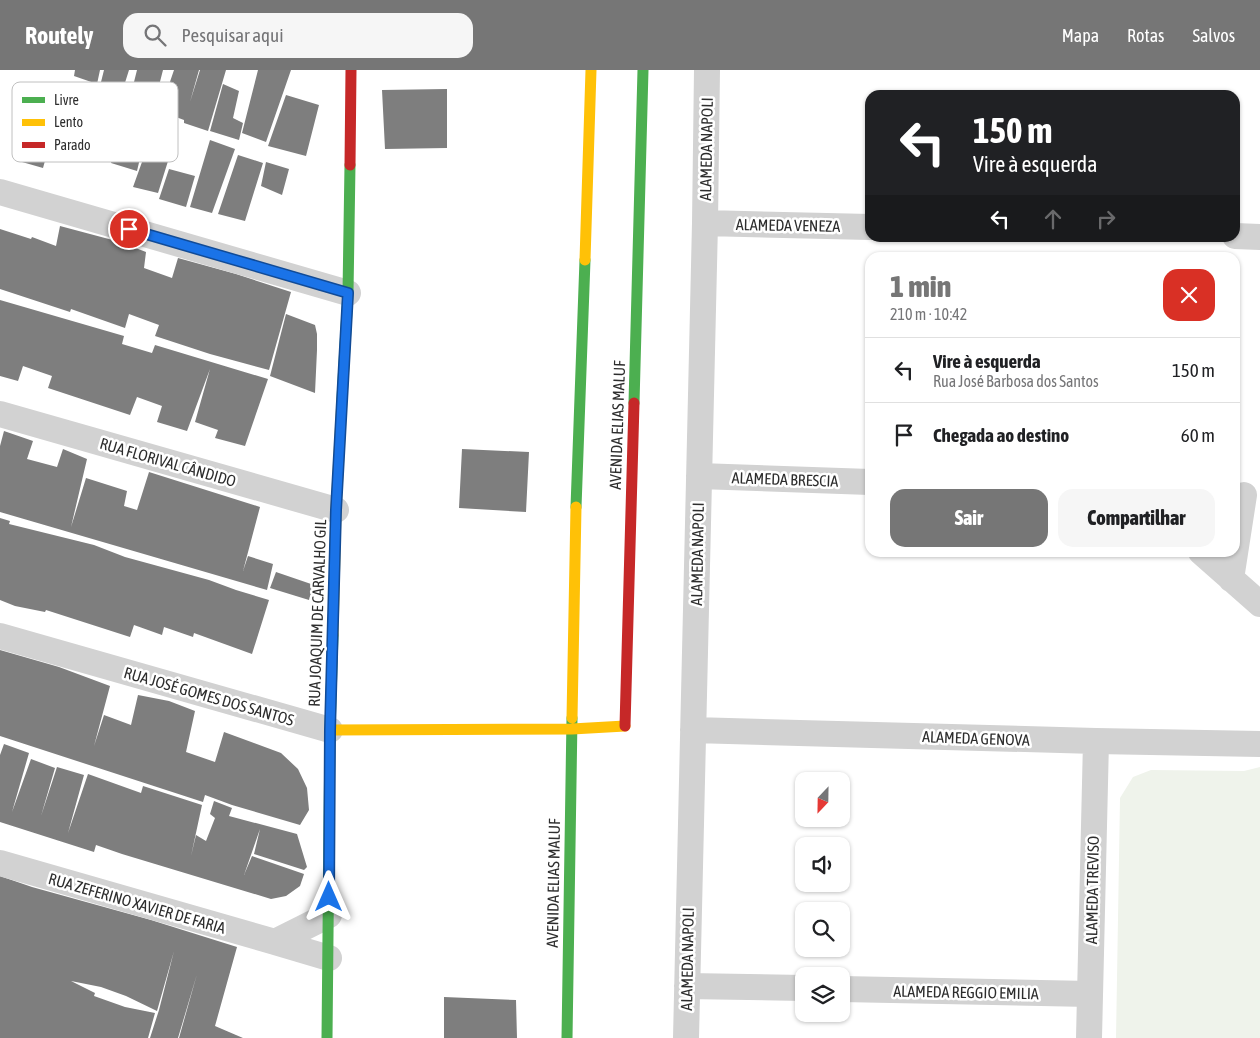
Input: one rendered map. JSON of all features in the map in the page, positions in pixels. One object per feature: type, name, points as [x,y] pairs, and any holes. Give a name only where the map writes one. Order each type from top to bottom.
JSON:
[{"type":"street","name":"RUA JOAQUIM DE CARVALHO GIL","points":[[327,1038],[330,730],[336,510],[348,293],[351,70]]},
{"type":"street","name":"AVENIDA ELIAS MALUF","points":[[567,1038],[574,582],[591,70]]},
{"type":"street","name":"AVENIDA ELIAS MALUF","points":[[572,729],[625,726],[643,70]]},
{"type":"street","name":"ALAMEDA NAPOLI","points":[[686,1038],[707,70]]},
{"type":"street","points":[[0,192],[348,293]]},
{"type":"street","name":"ALAMEDA VENEZA","points":[[705,223],[865,227]]},
{"type":"street","points":[[1240,236],[1260,237]]},
{"type":"street","name":"RUA FLORIVAL CÂNDIDO","points":[[0,414],[336,510]]},
{"type":"street","name":"ALAMEDA BRESCIA","points":[[699,476],[865,482]]},
{"type":"street","points":[[1240,529],[1246,495]]},
{"type":"street","points":[[1206,557],[1260,604]]},
{"type":"street","points":[[1231,579],[1235,557]]},
{"type":"street","name":"RUA JOSÉ GOMES DOS SANTOS","points":[[0,636],[330,730],[572,729]]},
{"type":"street","name":"ALAMEDA GENOVA","points":[[693,730],[1260,744]]},
{"type":"street","name":"ALAMEDA TREVISO","points":[[1089,1038],[1096,741]]},
{"type":"street","name":"RUA ZEFERINO XAVIER DE FARIA","points":[[0,863],[329,958]]},
{"type":"street","points":[[275,942],[329,915]]},
{"type":"street","points":[[687,986],[795,988]]},
{"type":"street","name":"ALAMEDA REGGIO EMILIA","points":[[850,989],[1090,994]]},
{"type":"shaded area","points":[[1260,767],[1260,1038],[1116,1038],[1120,798],[1133,777],[1151,770],[1244,771]]},
{"type":"building","points":[[75,70],[100,70],[97,82],[91,82],[74,76]]},
{"type":"building","points":[[104,70],[129,70],[125,82],[101,82]]},
{"type":"building","points":[[137,70],[163,70],[160,82],[134,82]]},
{"type":"building","points":[[174,70],[199,70],[190,102],[200,70],[226,70],[208,131],[184,123],[184,120],[178,118],[178,82],[170,82]]},
{"type":"building","points":[[258,70],[291,70],[266,142],[242,133]]},
{"type":"building","points":[[223,84],[239,91],[233,118],[243,123],[239,140],[210,131]]},
{"type":"building","points":[[447,89],[447,148],[385,149],[382,90]]},
{"type":"building","points":[[286,95],[319,105],[306,156],[268,146]]},
{"type":"building","points":[[210,140],[235,149],[212,213],[190,207]]},
{"type":"building","points":[[238,155],[263,163],[245,221],[218,214]]},
{"type":"building","points":[[22,162],[45,162],[43,168]]},
{"type":"building","points":[[111,162],[139,162],[137,171]]},
{"type":"building","points":[[142,162],[168,162],[158,193],[133,187]]},
{"type":"building","points":[[266,162],[289,169],[282,195],[261,186]]},
{"type":"building","points":[[169,169],[195,176],[186,207],[159,199]]},
{"type":"building","points":[[60,226],[120,242],[146,252],[144,268],[172,278],[178,258],[291,292],[269,370],[210,354],[155,336],[159,325],[129,314],[125,328],[71,309],[70,312],[0,289],[0,229],[31,239],[32,237],[56,246]]},
{"type":"building","points":[[0,300],[124,336],[122,344],[152,353],[155,345],[268,379],[245,446],[215,438],[218,430],[195,422],[210,369],[187,431],[157,422],[162,406],[137,397],[130,415],[48,388],[52,376],[23,366],[18,381],[0,376]]},
{"type":"building","points":[[286,314],[315,325],[317,350],[315,393],[270,376]]},
{"type":"building","points":[[4,431],[33,441],[27,459],[57,467],[63,449],[87,459],[71,527],[86,478],[127,491],[124,506],[137,510],[149,472],[260,507],[243,571],[248,556],[273,564],[267,590],[0,512],[0,446]]},
{"type":"building","points":[[462,449],[529,452],[526,512],[459,508]]},
{"type":"building","points":[[0,518],[10,521],[9,524],[94,545],[125,557],[209,580],[269,600],[252,654],[194,633],[193,637],[164,627],[162,635],[134,625],[130,637],[46,610],[45,612],[15,606],[0,600]]},
{"type":"building","points":[[276,572],[314,585],[309,600],[270,588]]},
{"type":"building","points":[[0,650],[59,667],[110,686],[94,746],[104,715],[131,725],[138,695],[169,701],[195,711],[186,752],[215,762],[224,732],[281,753],[298,769],[307,788],[309,810],[300,825],[205,795],[203,802],[0,736]]},
{"type":"building","points":[[4,744],[29,753],[12,812],[31,759],[55,768],[41,816],[57,767],[84,775],[68,833],[88,774],[141,793],[143,786],[202,805],[191,856],[196,835],[206,841],[215,818],[210,814],[214,801],[232,808],[229,816],[297,834],[307,867],[304,870],[254,854],[260,829],[244,875],[252,856],[304,874],[300,886],[286,896],[271,899],[96,845],[94,852],[0,822],[0,755]]},
{"type":"building","points":[[0,876],[237,947],[215,1026],[243,1038],[179,1038],[197,974],[178,1038],[150,1038],[174,951],[157,1011],[126,996],[101,987],[71,981],[95,993],[94,996],[125,1007],[155,1013],[148,1038],[0,1038]]},
{"type":"building","points":[[444,997],[516,1000],[517,1038],[444,1038]]},
{"type":"traffic: fast","points":[[634,403],[643,70]]},
{"type":"traffic: fast","points":[[342,399],[348,293],[350,165]]},
{"type":"traffic: fast","points":[[576,507],[585,260]]},
{"type":"traffic: fast","points":[[327,1038],[330,730],[333,635]]},
{"type":"traffic: fast","points":[[567,1038],[572,718]]},
{"type":"traffic: slow","points":[[585,260],[591,70]]},
{"type":"traffic: slow","points":[[333,635],[336,510],[342,399]]},
{"type":"traffic: slow","points":[[572,718],[576,507]]},
{"type":"traffic: slow","points":[[330,730],[572,729],[625,726]]},
{"type":"traffic: jam","points":[[350,165],[351,70]]},
{"type":"traffic: jam","points":[[625,726],[634,403]]},
{"type":"route","points":[[129,229],[348,293],[336,510],[330,730],[329,897]]}]
